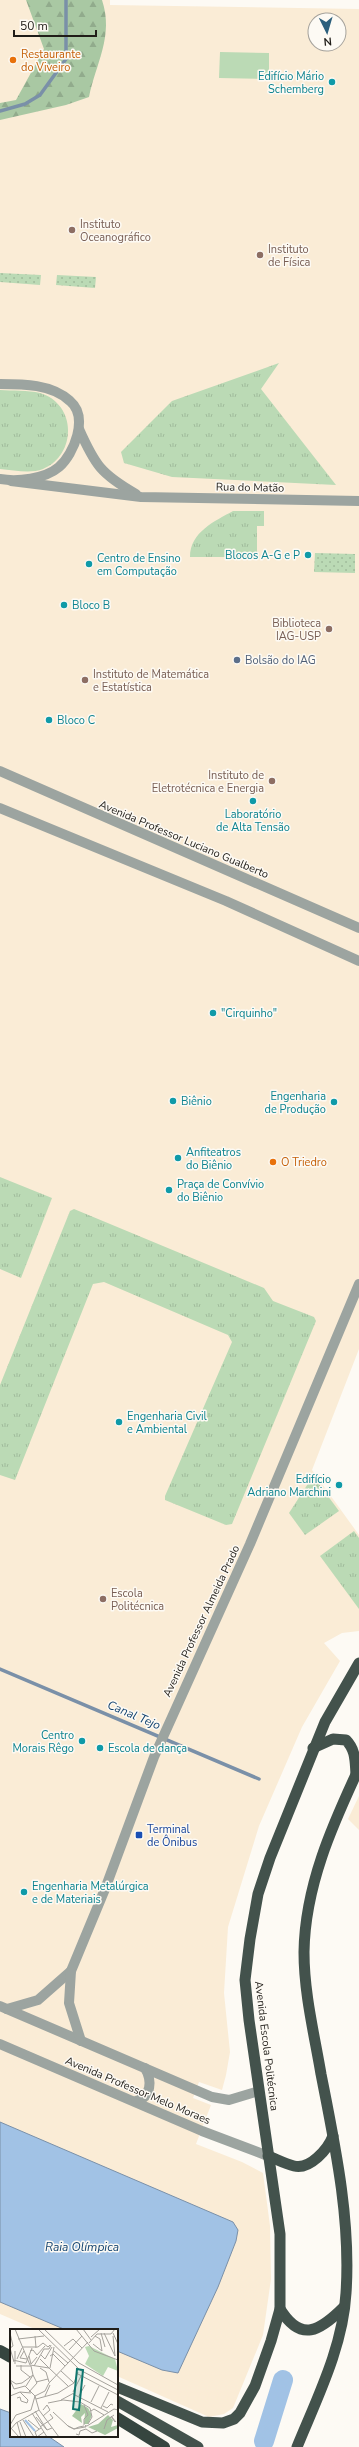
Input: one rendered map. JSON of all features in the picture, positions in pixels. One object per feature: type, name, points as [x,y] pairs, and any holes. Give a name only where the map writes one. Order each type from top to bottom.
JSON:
[{"type":"highway","name":"Avenida Escola Politécnica","points":[[118,2387],[202,2422],[223,2423],[234,2419],[240,2413],[255,2386],[280,2309],[280,2234],[259,2091],[245,1980],[250,1939],[258,1894],[270,1858],[313,1748],[325,1722],[359,1663]]},
{"type":"highway","points":[[297,2447],[336,2348],[344,2307],[347,2267],[346,2232],[333,2136],[307,1993],[304,1951],[311,1895],[319,1863],[357,1771],[353,1748],[346,1740],[332,1739],[313,1748]]},
{"type":"highway","points":[[268,2156],[295,2166],[303,2166],[329,2147],[333,2136]]},
{"type":"highway","points":[[280,2309],[291,2324],[299,2329],[309,2331],[325,2325],[344,2307]]},
{"type":"highway","points":[[0,2347],[10,2351]]},
{"type":"highway","points":[[0,2351],[10,2356]]},
{"type":"highway","points":[[118,2402],[198,2447]]},
{"type":"highway","points":[[118,2419],[164,2447]]},
{"type":"street","name":"Rua do Matão","points":[[0,384],[34,385],[71,401],[75,408],[79,429],[91,457],[106,476],[141,497]]},
{"type":"street","points":[[11,481],[38,476],[59,467],[67,458],[79,429]]},
{"type":"street","name":"Rua do Matão","points":[[0,479],[141,497],[359,501]]},
{"type":"street","name":"Avenida Professor Luciano Gualberto","points":[[0,771],[359,928]]},
{"type":"street","points":[[0,808],[226,901],[359,961]]},
{"type":"street","name":"Avenida Professor Almeida Prado","points":[[82,2041],[69,2003],[71,1971],[105,1889],[154,1757],[250,1544],[359,1284]]},
{"type":"street","name":"Avenida Professor Almeida Prado","points":[[3,2007],[38,2000],[71,1971]]},
{"type":"street","name":"Avenida Professor Melo Moraes","points":[[3,2007],[221,2099],[239,2098],[259,2091]]},
{"type":"street","name":"Avenida Professor Melo Moraes","points":[[0,2044],[208,2133],[268,2156]]},
{"type":"street","points":[[136,2101],[144,2098],[148,2093],[149,2076],[145,2068]]},
{"type":"shaded area","points":[[0,0],[110,0],[110,5],[359,9],[359,1349],[312,1470],[359,1535],[359,1631],[342,1633],[324,1643],[340,1661],[302,1727],[259,1826],[228,1927],[224,1993],[230,2052],[222,2090],[199,2082],[193,2098],[211,2105],[196,2144],[242,2162],[263,2173],[270,2226],[271,2279],[263,2335],[233,2408],[224,2414],[209,2417],[118,2376],[118,2329],[35,2329],[0,2314]]},
{"type":"shaded area","points":[[359,1796],[359,1830],[348,1819]]},
{"type":"green space","points":[[26,0],[102,0],[106,26],[103,49],[89,97],[66,105],[0,120],[0,103],[16,100],[44,49]]},
{"type":"green space","points":[[220,52],[269,53],[269,79],[219,78]]},
{"type":"green space","points":[[0,273],[41,275],[40,285],[0,282]]},
{"type":"green space","points":[[57,275],[96,277],[95,288],[56,285]]},
{"type":"green space","points":[[279,363],[261,389],[336,485],[172,477],[124,463],[121,452],[172,401]]},
{"type":"green space","points":[[0,390],[40,393],[52,399],[61,408],[66,418],[68,430],[67,442],[62,453],[54,462],[43,469],[33,471],[0,469]]},
{"type":"green space","points":[[233,511],[264,511],[264,526],[257,526],[257,557],[190,557],[191,548],[199,534],[211,523]]},
{"type":"green space","points":[[315,553],[355,554],[355,573],[314,572]]},
{"type":"green space","points":[[0,1177],[52,1198],[21,1278],[0,1269]]},
{"type":"green space","points":[[74,1209],[264,1288],[273,1301],[314,1317],[316,1321],[232,1524],[226,1525],[165,1500],[165,1496],[232,1342],[228,1335],[104,1282],[93,1284],[15,1480],[0,1475],[0,1385],[70,1211]]},
{"type":"green space","points":[[313,1476],[339,1511],[305,1535],[289,1513]]},
{"type":"green space","points":[[354,1531],[359,1538],[359,1609],[320,1556]]},
{"type":"water","name":"Raia Olímpica","points":[[0,2122],[233,2222],[238,2230],[236,2241],[218,2287],[178,2373],[162,2370],[118,2351],[118,2329],[64,2329],[0,2302]]},
{"type":"water","points":[[0,2409],[10,2413],[10,2437],[49,2437],[64,2447],[0,2447]]},
{"type":"waterway","points":[[0,111],[25,104],[40,95],[66,59],[66,0]]},
{"type":"waterway","name":"Canal Tejo","points":[[0,1669],[259,1779]]},
{"type":"waterway","points":[[264,2441],[283,2380]]},
{"type":"place","name":"Restaurante do Viveiro","points":[[13,60]]},
{"type":"place","name":"Edifício Mário Schemberg","points":[[332,82]]},
{"type":"place","name":"Instituto Oceanográfico","points":[[72,230]]},
{"type":"place","name":"Instituto de Física","points":[[260,255]]},
{"type":"place","name":"Blocos A-G e P","points":[[308,555]]},
{"type":"place","name":"Centro de Ensino em Computação","points":[[89,564]]},
{"type":"place","name":"Bloco B","points":[[64,605]]},
{"type":"place","name":"Biblioteca IAG-USP","points":[[329,629]]},
{"type":"place","name":"Bolsão do IAG","points":[[237,660]]},
{"type":"place","name":"Instituto de Matemática e Estatística","points":[[85,680]]},
{"type":"place","name":"Bloco C","points":[[49,720]]},
{"type":"place","name":"Instituto de Eletrotécnica e Energia","points":[[272,781]]},
{"type":"place","name":"Laboratório de Alta Tensão","points":[[253,801]]},
{"type":"place","name":"\"Cirquinho\"","points":[[213,1013]]},
{"type":"place","name":"Biênio","points":[[173,1101]]},
{"type":"place","name":"Engenharia de Produção","points":[[334,1102]]},
{"type":"place","name":"Anfiteatros do Biênio","points":[[178,1158]]},
{"type":"place","name":"O Triedro","points":[[273,1162]]},
{"type":"place","name":"Praça de Convívio do Biênio","points":[[169,1190]]},
{"type":"place","name":"Engenharia Civil e Ambiental","points":[[119,1422]]},
{"type":"place","name":"Edifício Adriano Marchini","points":[[339,1485]]},
{"type":"place","name":"Escola Politécnica","points":[[103,1599]]},
{"type":"place","name":"Centro Morais Rêgo","points":[[82,1741]]},
{"type":"place","name":"Escola de dança","points":[[100,1748]]},
{"type":"place","name":"Terminal de Ônibus","points":[[139,1835]]},
{"type":"place","name":"Engenharia Metalúrgica e de Materiais","points":[[24,1892]]}]
